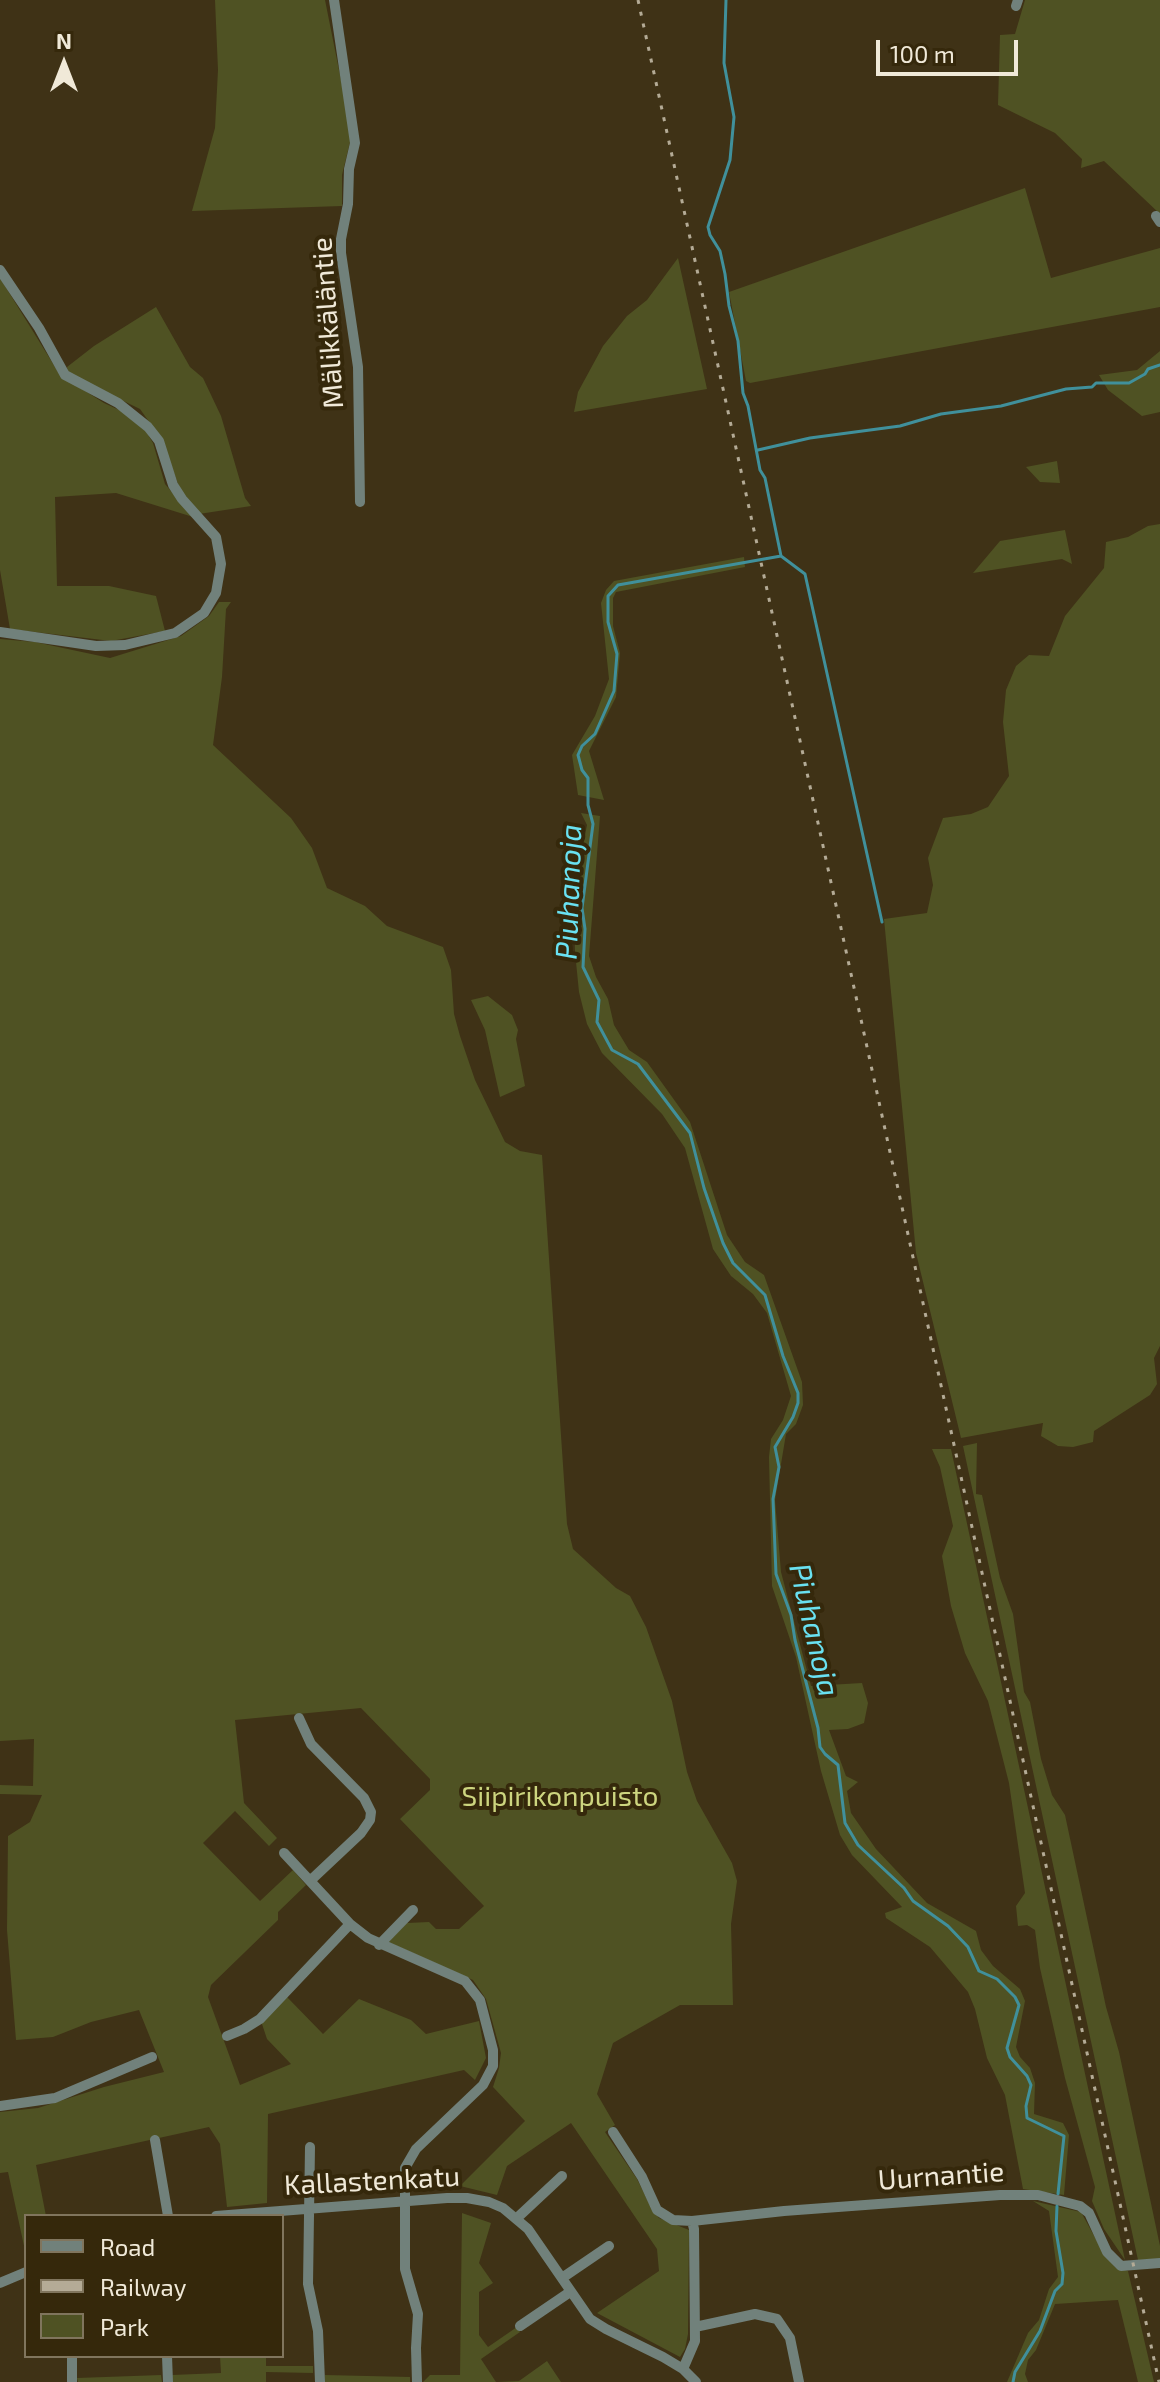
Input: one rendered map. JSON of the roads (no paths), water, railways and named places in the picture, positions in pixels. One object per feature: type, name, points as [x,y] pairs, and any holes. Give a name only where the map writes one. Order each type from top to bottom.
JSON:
[{"type":"street","name":"Mälikkäläntie","points":[[334,0],[355,143],[349,169],[341,253],[358,367],[360,502]]},
{"type":"street","points":[[0,270],[39,328],[65,375],[127,409],[154,434],[173,485],[216,537],[221,564],[216,593],[204,613],[175,633],[125,645],[96,646],[0,632]]},
{"type":"street","points":[[299,1718],[311,1744],[364,1798],[371,1812],[370,1820],[361,1833],[311,1880]]},
{"type":"street","points":[[284,1853],[350,1924],[379,1945],[465,1981],[480,2000],[493,2050],[493,2066],[483,2085],[408,2159],[403,2180],[405,2269],[418,2314],[417,2382]]},
{"type":"street","points":[[379,1945],[413,1910]]},
{"type":"street","points":[[227,2036],[260,2019],[350,1924]]},
{"type":"street","points":[[0,2106],[55,2098],[152,2057]]},
{"type":"street","points":[[613,2132],[642,2177],[657,2210],[673,2220],[692,2221],[695,2341],[683,2369]]},
{"type":"street","points":[[155,2140],[168,2214]]},
{"type":"street","points":[[310,2147],[309,2294],[318,2331],[320,2382]]},
{"type":"street","points":[[517,2218],[562,2176]]},
{"type":"street","name":"Uurnantie","points":[[692,2221],[798,2209],[1038,2195],[1080,2206],[1089,2213],[1107,2252],[1121,2266],[1160,2263]]},
{"type":"street","name":"Kallastenkatu","points":[[239,2214],[404,2200],[467,2198],[489,2202],[517,2218],[528,2229],[590,2319],[683,2369],[696,2382]]},
{"type":"street","points":[[562,2278],[609,2246]]},
{"type":"street","points":[[0,2283],[24,2273]]},
{"type":"street","points":[[520,2326],[570,2292]]},
{"type":"street","points":[[695,2327],[755,2314],[777,2319],[790,2338],[799,2382]]},
{"type":"street","points":[[72,2358],[72,2382]]},
{"type":"street","points":[[167,2358],[168,2382]]},
{"type":"waterway","name":"Piuhanoja","points":[[726,0],[724,63],[734,117],[730,160],[708,227],[720,251],[738,341],[743,393],[781,556],[618,585],[608,596],[608,622],[617,654],[614,691],[595,734],[582,746],[578,755],[588,778],[588,805],[593,824],[582,908],[585,929],[583,967],[599,1000],[597,1022],[612,1050],[638,1064],[690,1133],[723,1243],[733,1263],[765,1295],[783,1356],[798,1393],[793,1417],[775,1447],[779,1467],[773,1499],[776,1574],[791,1615],[820,1747],[838,1765],[845,1823],[858,1845],[904,1888],[913,1901],[948,1926],[968,1947],[979,1971],[997,1979],[1015,1997],[1019,2005],[1007,2048],[1031,2085],[1026,2106],[1027,2118],[1064,2136],[1058,2194]]},
{"type":"waterway","points":[[758,450],[810,438],[900,426],[941,414],[1001,406],[1066,389],[1092,387],[1096,383],[1129,383],[1148,369],[1160,365]]},
{"type":"waterway","points":[[781,556],[805,574],[882,922]]},
{"type":"waterway","name":"Piuhanoja","points":[[1013,2382],[1015,2372],[1040,2331],[1055,2291],[1062,2284],[1056,2231],[1057,2206]]},
{"type":"railway","points":[[638,0],[1159,2382]]},
{"type":"park label","name":"Siipirikonpuisto","points":[[560,1797]]}]
